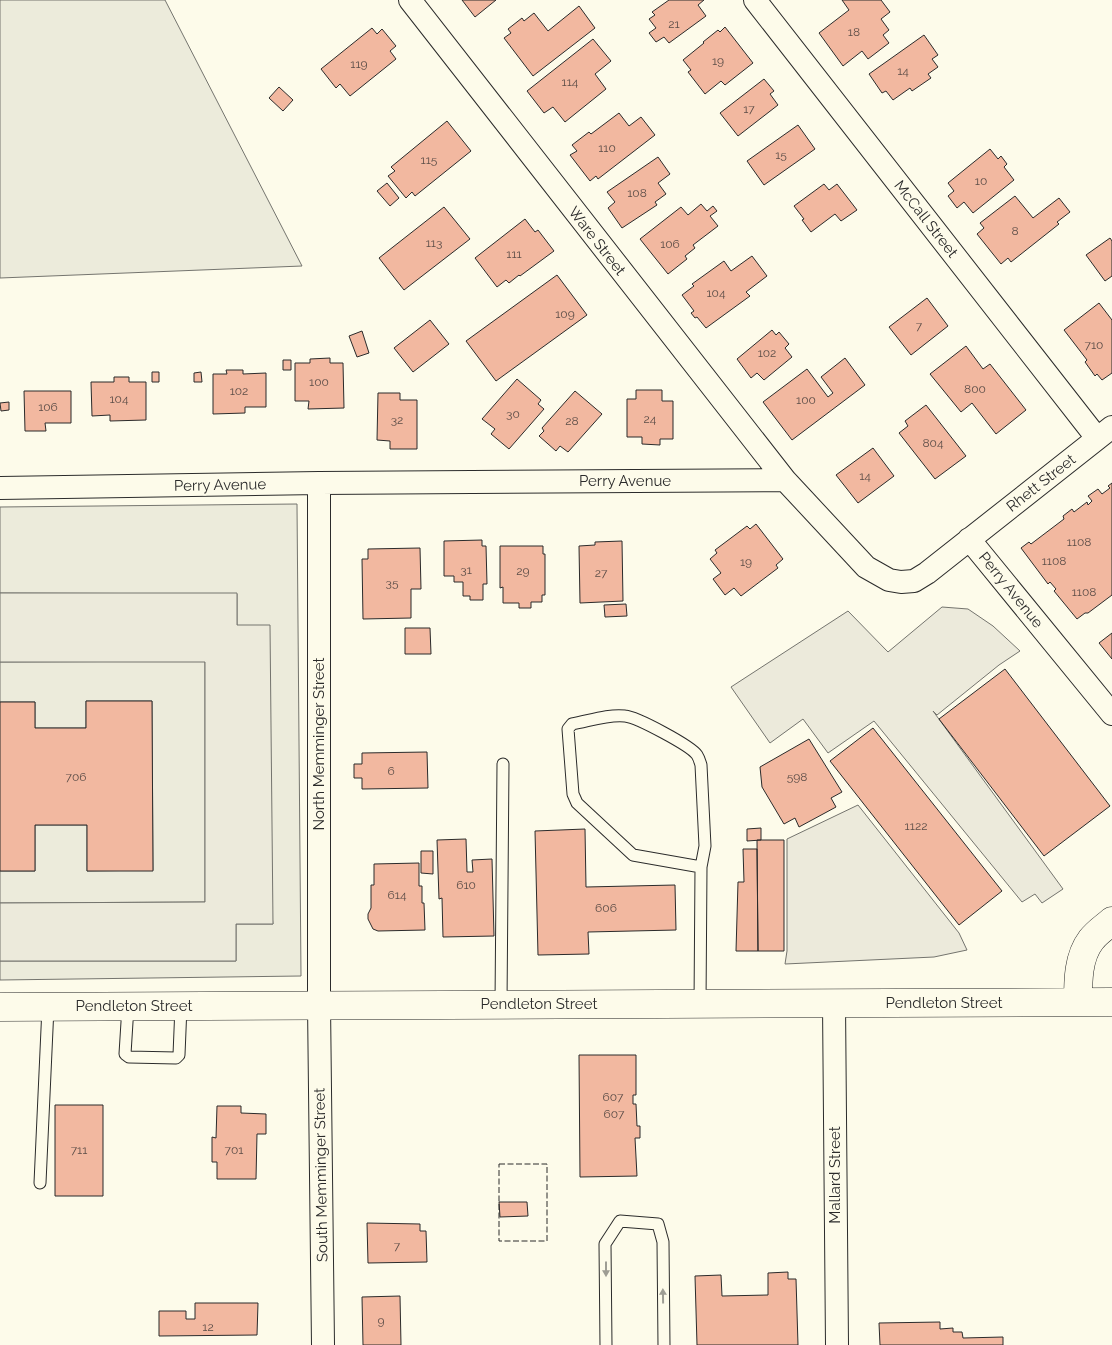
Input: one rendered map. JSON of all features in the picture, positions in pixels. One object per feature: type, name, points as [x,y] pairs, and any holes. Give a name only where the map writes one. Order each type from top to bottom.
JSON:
[{"type":"main road","points":[[1078,1002],[1079,972],[1083,957],[1091,940],[1112,921]]},
{"type":"main road","name":"Pendleton Street","points":[[0,1007],[319,1004],[700,1005],[1112,1002]]},
{"type":"street","name":"Ware Street","points":[[410,0],[785,480]]},
{"type":"street","name":"McCall Street","points":[[754,0],[1105,433]]},
{"type":"street","name":"Rhett Street","points":[[969,539],[1105,433]]},
{"type":"street","name":"Perry Avenue","points":[[0,488],[319,483],[785,480],[866,567],[889,580],[901,582],[914,581],[928,573],[969,539],[1112,714]]},
{"type":"street","name":"North Memminger Street","points":[[319,483],[319,1004]]},
{"type":"street","name":"South Memminger Street","points":[[319,1004],[323,1345]]},
{"type":"street","name":"Mallard Street","points":[[834,1004],[837,1345]]},
{"type":"lane","points":[[700,1005],[701,867],[705,846],[701,765],[696,754],[641,721],[626,716],[612,716],[572,724],[568,729],[572,794],[577,803],[633,854],[701,867]]},
{"type":"lane","points":[[501,1004],[503,764]]},
{"type":"lane","points":[[128,1006],[125,1054],[128,1057],[176,1058],[179,1055],[181,1006]]},
{"type":"lane","points":[[40,1183],[48,1007]]},
{"type":"lane","points":[[606,1345],[606,1244],[620,1221],[658,1224],[663,1242],[664,1345]]},
{"type":"shaded area","points":[[0,0],[165,0],[302,266],[0,278]]},
{"type":"shaded area","points":[[297,504],[301,976],[0,980],[0,961],[236,961],[236,924],[273,924],[237,625],[237,594],[0,593],[0,507]]},
{"type":"shaded area","points":[[0,593],[237,593],[237,625],[270,625],[273,924],[236,924],[236,961],[0,961],[0,903],[205,902],[205,662],[0,662]]},
{"type":"shaded area","points":[[942,607],[968,609],[993,626],[1020,651],[999,665],[937,715],[933,711],[1063,889],[1042,903],[1035,894],[1022,902],[874,721],[828,753],[803,719],[770,743],[731,687],[848,611],[888,652]]},
{"type":"shaded area","points":[[205,661],[205,902],[0,903],[0,871],[35,871],[35,825],[87,825],[87,871],[153,870],[152,701],[86,701],[86,728],[35,728],[35,702],[0,702],[0,662]]},
{"type":"shaded area","points":[[858,805],[959,933],[967,950],[934,957],[785,964],[787,951],[787,839]]},
{"type":"building","points":[[462,0],[496,0],[475,17]]},
{"type":"building","points":[[669,0],[704,0],[698,5],[706,16],[669,43],[664,37],[656,42],[649,33],[656,28],[649,19],[655,15],[652,12]]},
{"type":"building","points":[[842,0],[881,0],[890,12],[881,19],[889,30],[883,35],[889,43],[868,59],[862,51],[843,66],[819,33],[849,10]]},
{"type":"building","points":[[579,6],[595,28],[533,76],[504,38],[511,33],[508,29],[522,18],[524,21],[534,13],[548,31]]},
{"type":"building","points":[[725,27],[753,63],[725,85],[721,81],[705,94],[688,72],[691,70],[683,60],[718,30],[720,32]]},
{"type":"building","points":[[372,28],[377,34],[382,29],[396,46],[390,51],[396,59],[350,96],[340,84],[336,88],[321,69]]},
{"type":"building","points":[[924,35],[938,55],[932,59],[938,67],[928,74],[931,78],[912,91],[910,88],[893,100],[886,91],[882,93],[869,74]]},
{"type":"building","points":[[593,39],[611,61],[595,74],[606,89],[565,122],[553,107],[544,113],[527,91]]},
{"type":"building","points":[[764,79],[774,91],[770,94],[778,105],[738,136],[720,113]]},
{"type":"building","points":[[279,87],[293,100],[283,111],[269,98]]},
{"type":"building","points":[[619,113],[629,126],[641,117],[655,135],[598,179],[596,176],[590,181],[570,155],[577,151],[572,145],[589,132],[591,134]]},
{"type":"building","points":[[447,121],[471,151],[415,196],[412,192],[406,198],[388,176],[395,171],[391,167]]},
{"type":"building","points":[[798,125],[815,149],[764,185],[747,161]]},
{"type":"building","points":[[990,149],[998,159],[1001,156],[1007,164],[1004,167],[1014,180],[973,213],[964,202],[957,208],[948,196],[954,191],[948,183]]},
{"type":"building","points":[[658,157],[670,174],[658,183],[666,194],[655,202],[657,205],[622,228],[608,208],[615,202],[607,192]]},
{"type":"building","points":[[387,183],[399,198],[390,206],[377,191]]},
{"type":"building","points":[[824,184],[829,190],[837,184],[857,210],[841,221],[835,214],[811,232],[794,206]]},
{"type":"building","points":[[1015,196],[1033,218],[1059,198],[1070,212],[1057,222],[1059,224],[1011,262],[1008,258],[1001,264],[977,234],[984,228],[980,223]]},
{"type":"building","points":[[701,204],[707,211],[713,206],[717,211],[710,216],[718,226],[693,245],[695,248],[685,256],[687,259],[668,274],[640,239],[681,207],[688,215]]},
{"type":"building","points":[[444,207],[470,239],[404,290],[379,258]]},
{"type":"building","points":[[525,219],[535,232],[538,230],[554,251],[509,283],[506,280],[497,287],[475,258]]},
{"type":"building","points":[[1110,238],[1112,241],[1112,276],[1105,281],[1086,255]]},
{"type":"building","points":[[752,256],[767,276],[746,292],[750,296],[706,328],[691,313],[694,311],[682,295],[694,286],[692,284],[724,261],[731,271]]},
{"type":"building","points":[[557,275],[587,315],[496,381],[466,341]]},
{"type":"building","points":[[927,298],[948,326],[911,355],[889,327]]},
{"type":"building","points":[[1099,303],[1112,320],[1112,373],[1102,380],[1097,374],[1095,376],[1085,362],[1087,360],[1064,330]]},
{"type":"building","points":[[430,320],[449,344],[413,372],[394,348]]},
{"type":"building","points":[[772,330],[776,335],[779,332],[789,344],[785,348],[792,357],[764,380],[757,373],[751,378],[737,359]]},
{"type":"building","points":[[362,331],[369,353],[357,357],[349,336]]},
{"type":"building","points":[[966,346],[983,369],[990,364],[1026,410],[996,434],[972,403],[961,412],[930,374]]},
{"type":"building","points":[[330,358],[330,363],[343,363],[344,408],[308,409],[309,401],[295,401],[295,363],[310,363],[310,359]]},
{"type":"building","points":[[845,358],[865,385],[792,440],[763,402],[807,369],[828,397],[833,393],[821,377]]},
{"type":"building","points":[[283,360],[291,360],[291,370],[283,370]]},
{"type":"building","points":[[226,370],[243,370],[243,374],[266,373],[266,407],[245,407],[245,413],[213,414],[213,374],[227,374]]},
{"type":"building","points":[[152,372],[159,372],[159,382],[152,382]]},
{"type":"building","points":[[201,372],[202,382],[194,382],[194,373]]},
{"type":"building","points":[[114,377],[129,377],[129,382],[146,382],[146,420],[110,421],[110,415],[92,416],[91,382],[114,382]]},
{"type":"building","points":[[517,379],[541,400],[538,404],[544,409],[509,449],[491,434],[495,429],[482,419]]},
{"type":"building","points":[[636,390],[662,390],[662,401],[673,401],[673,439],[660,439],[660,445],[642,444],[642,437],[627,437],[627,399],[636,399]]},
{"type":"building","points":[[24,391],[71,391],[71,423],[45,423],[46,431],[25,431]]},
{"type":"building","points":[[575,391],[602,414],[568,452],[560,446],[556,451],[539,436],[544,431],[542,428]]},
{"type":"building","points":[[378,393],[400,393],[400,400],[417,400],[417,449],[390,449],[390,441],[377,440]]},
{"type":"building","points":[[9,402],[9,410],[1,411],[0,403]]},
{"type":"building","points":[[926,405],[966,456],[935,479],[899,433],[908,426],[905,421]]},
{"type":"building","points":[[873,448],[894,476],[858,503],[836,475]]},
{"type":"building","points":[[1112,483],[1112,595],[1077,619],[1054,591],[1056,589],[1050,582],[1048,584],[1021,548],[1029,542],[1031,544],[1064,519],[1063,516],[1072,509],[1074,512],[1087,502],[1088,505],[1092,501],[1088,496],[1098,489],[1102,494],[1110,488],[1108,486]]},
{"type":"building","points":[[756,524],[783,559],[776,565],[778,568],[741,596],[734,588],[725,595],[713,579],[721,573],[710,559],[717,553],[715,550],[747,526],[750,529]]},
{"type":"building","points":[[482,540],[482,546],[486,546],[487,584],[483,584],[483,600],[470,600],[470,596],[463,596],[463,582],[454,582],[454,576],[444,576],[444,541]]},
{"type":"building","points":[[622,541],[623,601],[580,603],[579,546],[595,545],[595,542]]},
{"type":"building","points":[[500,546],[543,546],[543,554],[545,554],[545,595],[542,595],[542,602],[531,602],[531,608],[519,608],[519,603],[503,603],[503,587],[500,588]]},
{"type":"building","points":[[420,548],[421,589],[411,589],[411,618],[363,619],[362,559],[368,559],[368,549]]},
{"type":"building","points":[[626,604],[627,616],[605,617],[604,605]]},
{"type":"building","points":[[405,628],[430,628],[431,654],[405,654]]},
{"type":"building","points":[[1112,633],[1112,659],[1099,643]]},
{"type":"building","points":[[1005,669],[1110,806],[1044,856],[939,719]]},
{"type":"building","points":[[86,701],[152,701],[153,871],[87,871],[87,825],[35,825],[35,871],[0,871],[0,702],[35,702],[35,728],[86,728]]},
{"type":"building","points":[[873,728],[1002,891],[959,925],[830,761]]},
{"type":"building","points":[[809,739],[842,792],[831,798],[836,807],[799,827],[795,818],[784,824],[762,787],[760,767]]},
{"type":"building","points":[[427,752],[428,788],[362,789],[362,778],[354,778],[354,764],[362,764],[362,753]]},
{"type":"building","points":[[761,828],[761,840],[747,841],[747,829]]},
{"type":"building","points":[[585,829],[586,887],[675,885],[676,930],[588,932],[589,954],[538,955],[535,831]]},
{"type":"building","points":[[466,839],[467,872],[473,872],[472,860],[492,859],[494,936],[443,937],[442,898],[439,899],[437,840]]},
{"type":"building","points":[[757,840],[784,840],[784,951],[758,951]]},
{"type":"building","points":[[743,849],[757,849],[758,951],[736,951],[738,882],[744,882]]},
{"type":"building","points":[[421,851],[433,851],[433,874],[421,873]]},
{"type":"building","points":[[419,863],[419,886],[422,886],[425,930],[378,931],[373,929],[368,919],[368,914],[371,908],[371,885],[374,885],[374,864]]},
{"type":"building","points":[[579,1055],[636,1055],[636,1095],[633,1095],[633,1104],[636,1104],[637,1126],[640,1126],[640,1138],[635,1138],[637,1176],[580,1177]]},
{"type":"building","points":[[55,1105],[103,1105],[103,1196],[55,1196]]},
{"type":"building","points":[[217,1106],[241,1106],[241,1113],[266,1114],[266,1134],[257,1134],[256,1179],[217,1179],[217,1162],[212,1162],[212,1137],[216,1138]]},
{"type":"building","points":[[499,1202],[527,1202],[528,1216],[500,1217]]},
{"type":"building","points":[[367,1223],[420,1224],[420,1231],[426,1231],[427,1262],[368,1263]]},
{"type":"building","points":[[788,1272],[788,1279],[796,1279],[798,1345],[697,1345],[695,1276],[721,1275],[722,1296],[768,1295],[768,1273]]},
{"type":"building","points":[[400,1296],[401,1345],[363,1345],[362,1297]]},
{"type":"building","points":[[195,1303],[258,1303],[257,1335],[159,1336],[159,1311],[186,1311],[186,1319],[195,1319]]},
{"type":"building","points":[[940,1322],[940,1329],[953,1328],[953,1332],[962,1332],[963,1338],[1003,1337],[1003,1345],[880,1345],[879,1323]]},
{"type":"fence","points":[[499,1164],[547,1164],[547,1241],[499,1241],[499,1164]]}]
